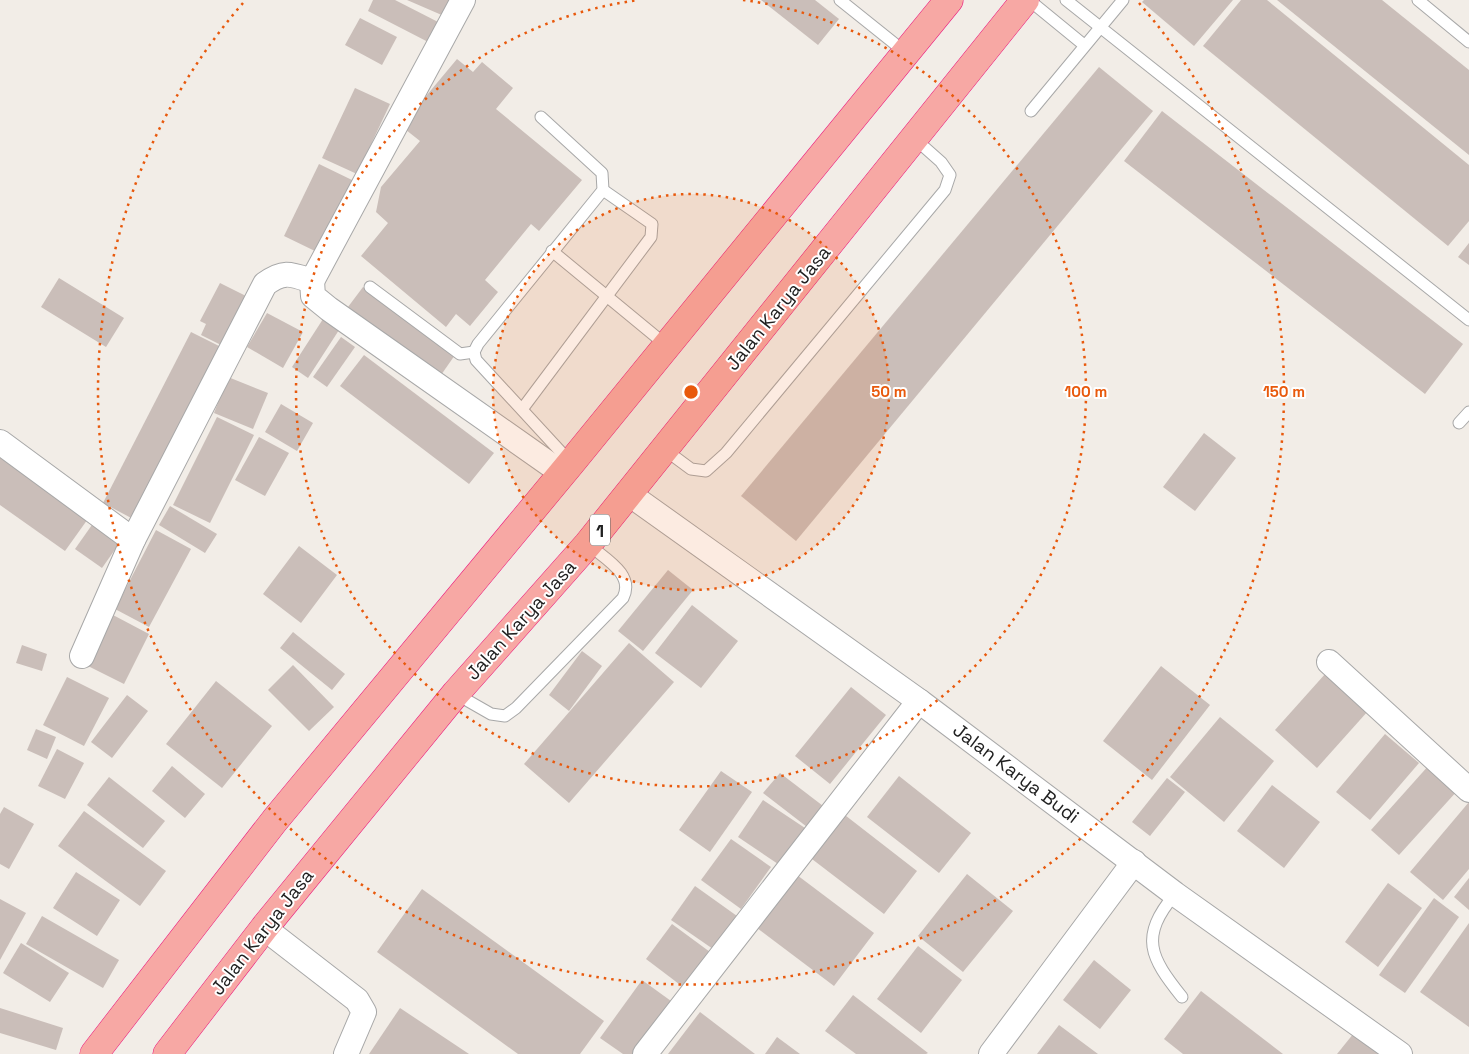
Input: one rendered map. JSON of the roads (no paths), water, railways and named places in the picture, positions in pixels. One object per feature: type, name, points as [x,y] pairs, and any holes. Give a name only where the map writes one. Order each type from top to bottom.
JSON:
[{"type":"highway","points":[[94,1054],[275,820],[567,468],[949,0]]},
{"type":"highway","name":"Jalan Karya Jasa","points":[[167,1054],[264,928],[456,694],[588,544],[629,494],[1025,0]]},
{"type":"street","points":[[463,0],[312,281],[312,296],[567,468]]},
{"type":"street","points":[[82,656],[133,540],[265,284],[275,277],[289,274],[312,281]]},
{"type":"street","points":[[0,442],[133,540]]},
{"type":"street","name":"Jalan Karya Budi","points":[[629,494],[919,700],[1175,894],[1400,1054]]},
{"type":"street","points":[[1329,662],[1469,790]]},
{"type":"street","points":[[645,1054],[919,700]]},
{"type":"street","points":[[991,1054],[1134,862]]},
{"type":"street","points":[[264,928],[357,1000],[364,1012],[346,1054]]},
{"type":"lane","points":[[840,0],[905,52]]},
{"type":"lane","points":[[1029,0],[1084,45]]},
{"type":"lane","points":[[1066,0],[1469,320]]},
{"type":"lane","points":[[1030,111],[1084,45],[1102,28],[1123,0]]},
{"type":"lane","points":[[1418,0],[1469,42]]},
{"type":"lane","points":[[541,117],[602,173],[602,190],[478,344],[474,352],[476,360],[523,408],[567,468]]},
{"type":"lane","points":[[664,449],[691,469],[706,471],[726,453],[945,190],[950,175],[941,162],[914,138]]},
{"type":"lane","points":[[523,408],[608,297],[653,231],[652,224],[602,190]]},
{"type":"lane","points":[[552,251],[666,345]]},
{"type":"lane","points":[[370,287],[460,354],[474,352]]},
{"type":"lane","points":[[1459,423],[1469,412]]},
{"type":"lane","points":[[456,694],[492,714],[505,716],[516,708],[623,598],[628,589],[626,580],[621,572],[588,544]]},
{"type":"lane","points":[[1175,894],[1167,904],[1153,932],[1153,948],[1160,969],[1182,997]]}]
